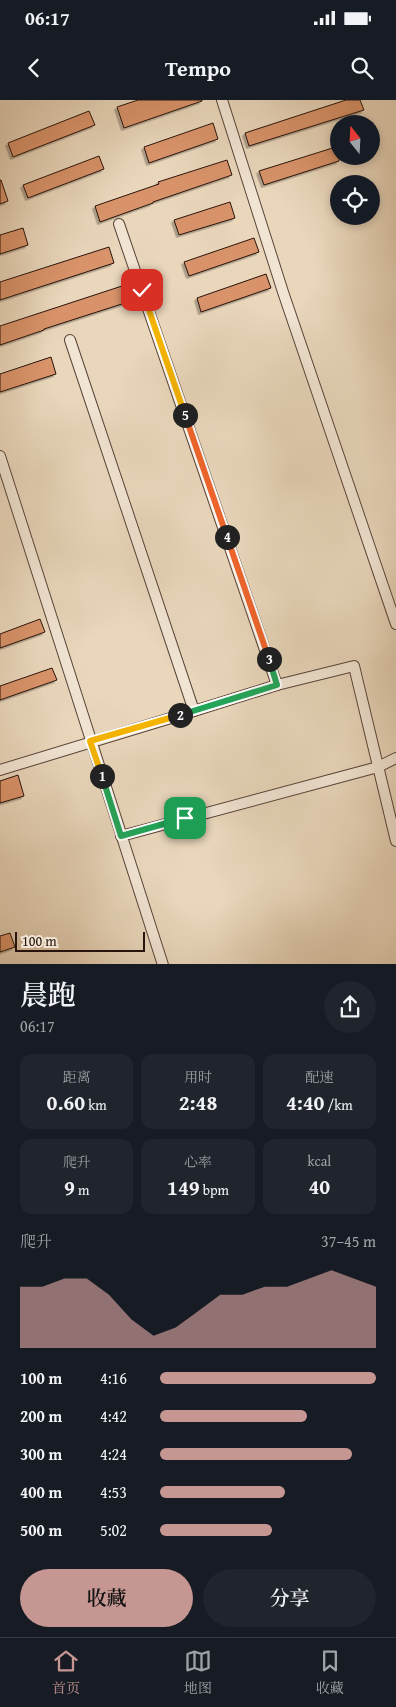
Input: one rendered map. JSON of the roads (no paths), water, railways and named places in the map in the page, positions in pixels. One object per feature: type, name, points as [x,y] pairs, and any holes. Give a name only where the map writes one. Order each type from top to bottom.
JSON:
[{"type":"street","points":[[222,100],[283,292],[396,624]]},
{"type":"street","points":[[120,224],[277,685]]},
{"type":"street","points":[[70,340],[194,711]]},
{"type":"street","points":[[0,456],[163,964]]},
{"type":"street","points":[[0,770],[277,685],[354,666],[396,841]]},
{"type":"street","points":[[121,836],[378,767],[396,758]]}]
